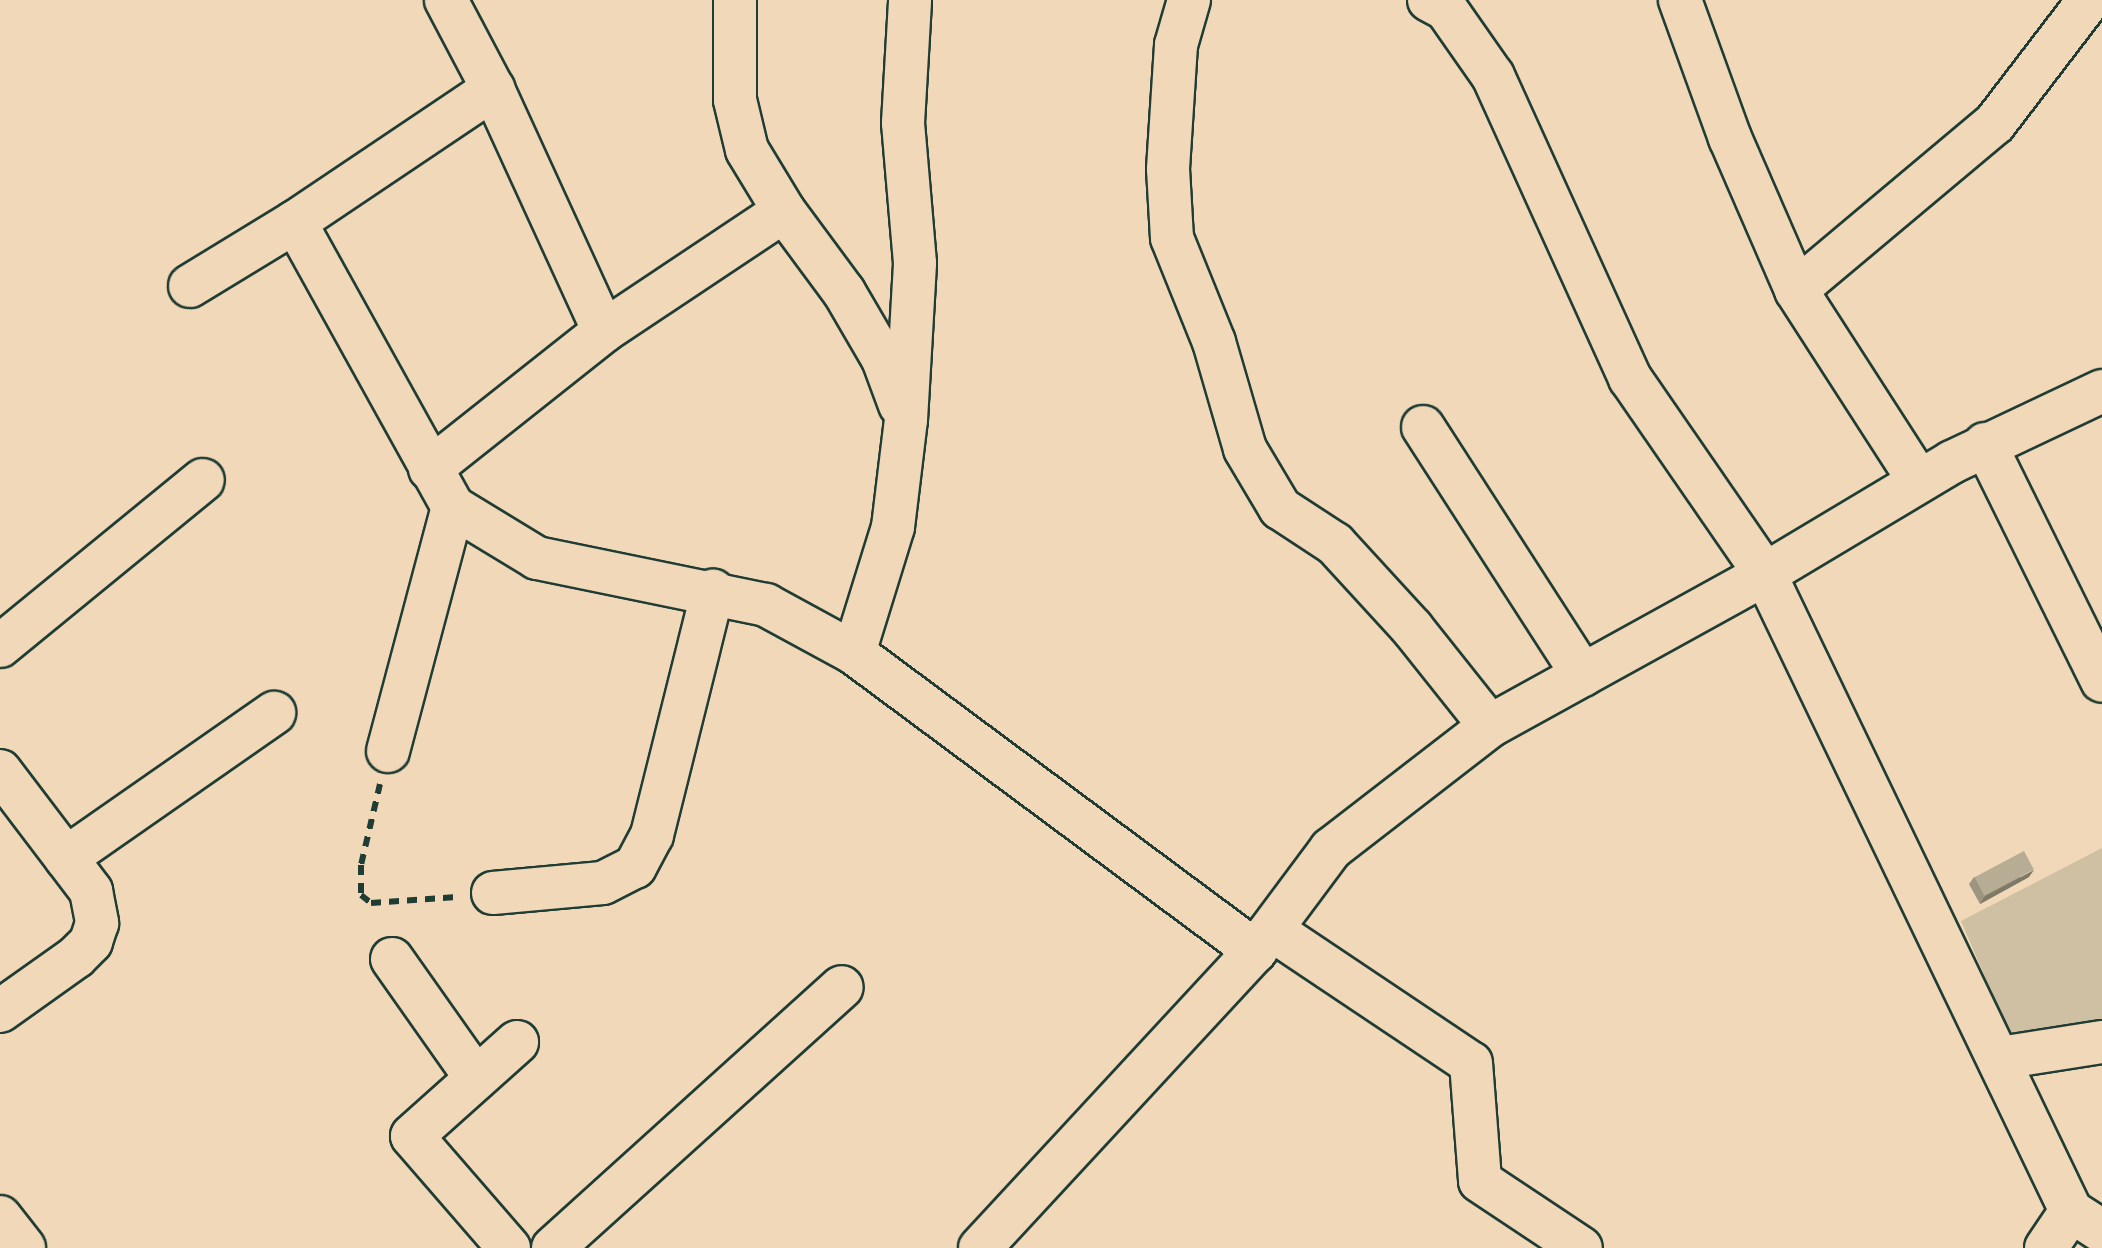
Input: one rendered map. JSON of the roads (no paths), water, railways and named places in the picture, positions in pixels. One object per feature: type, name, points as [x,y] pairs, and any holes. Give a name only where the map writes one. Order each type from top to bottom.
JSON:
[{"type":"street","points":[[446,0],[493,89],[604,332]]},
{"type":"street","points":[[735,0],[735,100],[748,150],[784,211],[863,326],[882,359],[906,420]]},
{"type":"street","points":[[854,653],[893,527],[906,420],[915,263],[903,123],[910,0]]},
{"type":"street","points":[[1189,0],[1176,45],[1168,170],[1172,238],[1214,342],[1245,449],[1280,508],[1336,544],[1412,628],[1490,726]]},
{"type":"street","points":[[1429,0],[1446,9],[1493,76],[1630,378],[1766,574],[2000,1058],[2086,1221],[2046,1248]]},
{"type":"street","points":[[1680,0],[1730,138],[1796,290],[1919,481]]},
{"type":"street","points":[[1796,290],[1995,124],[2089,0]]},
{"type":"street","points":[[190,286],[295,222],[493,89]]},
{"type":"street","points":[[430,469],[604,332],[784,211]]},
{"type":"street","points":[[295,222],[453,508],[537,558],[594,573],[713,592],[766,605],[854,653],[1263,941],[1471,1063],[1480,1180],[1581,1248]]},
{"type":"street","points":[[980,1248],[1263,941],[1331,849],[1490,726],[1766,574],[1985,444],[2102,390]]},
{"type":"street","points":[[1423,428],[1583,675]]},
{"type":"street","points":[[1985,444],[2102,681]]},
{"type":"street","points":[[0,646],[202,480]]},
{"type":"street","points":[[388,751],[453,508]]},
{"type":"street","points":[[493,893],[603,883],[635,867],[652,836],[713,592]]},
{"type":"street","points":[[66,858],[274,713]]},
{"type":"street","points":[[0,771],[91,891],[97,923],[92,942],[76,957],[0,1012]]},
{"type":"street","points":[[392,959],[476,1078]]},
{"type":"street","points":[[553,1248],[842,987]]},
{"type":"street","points":[[510,1248],[412,1136],[516,1042]]},
{"type":"street","points":[[2000,1058],[2102,1042]]},
{"type":"street","points":[[0,1217],[24,1248]]}]
